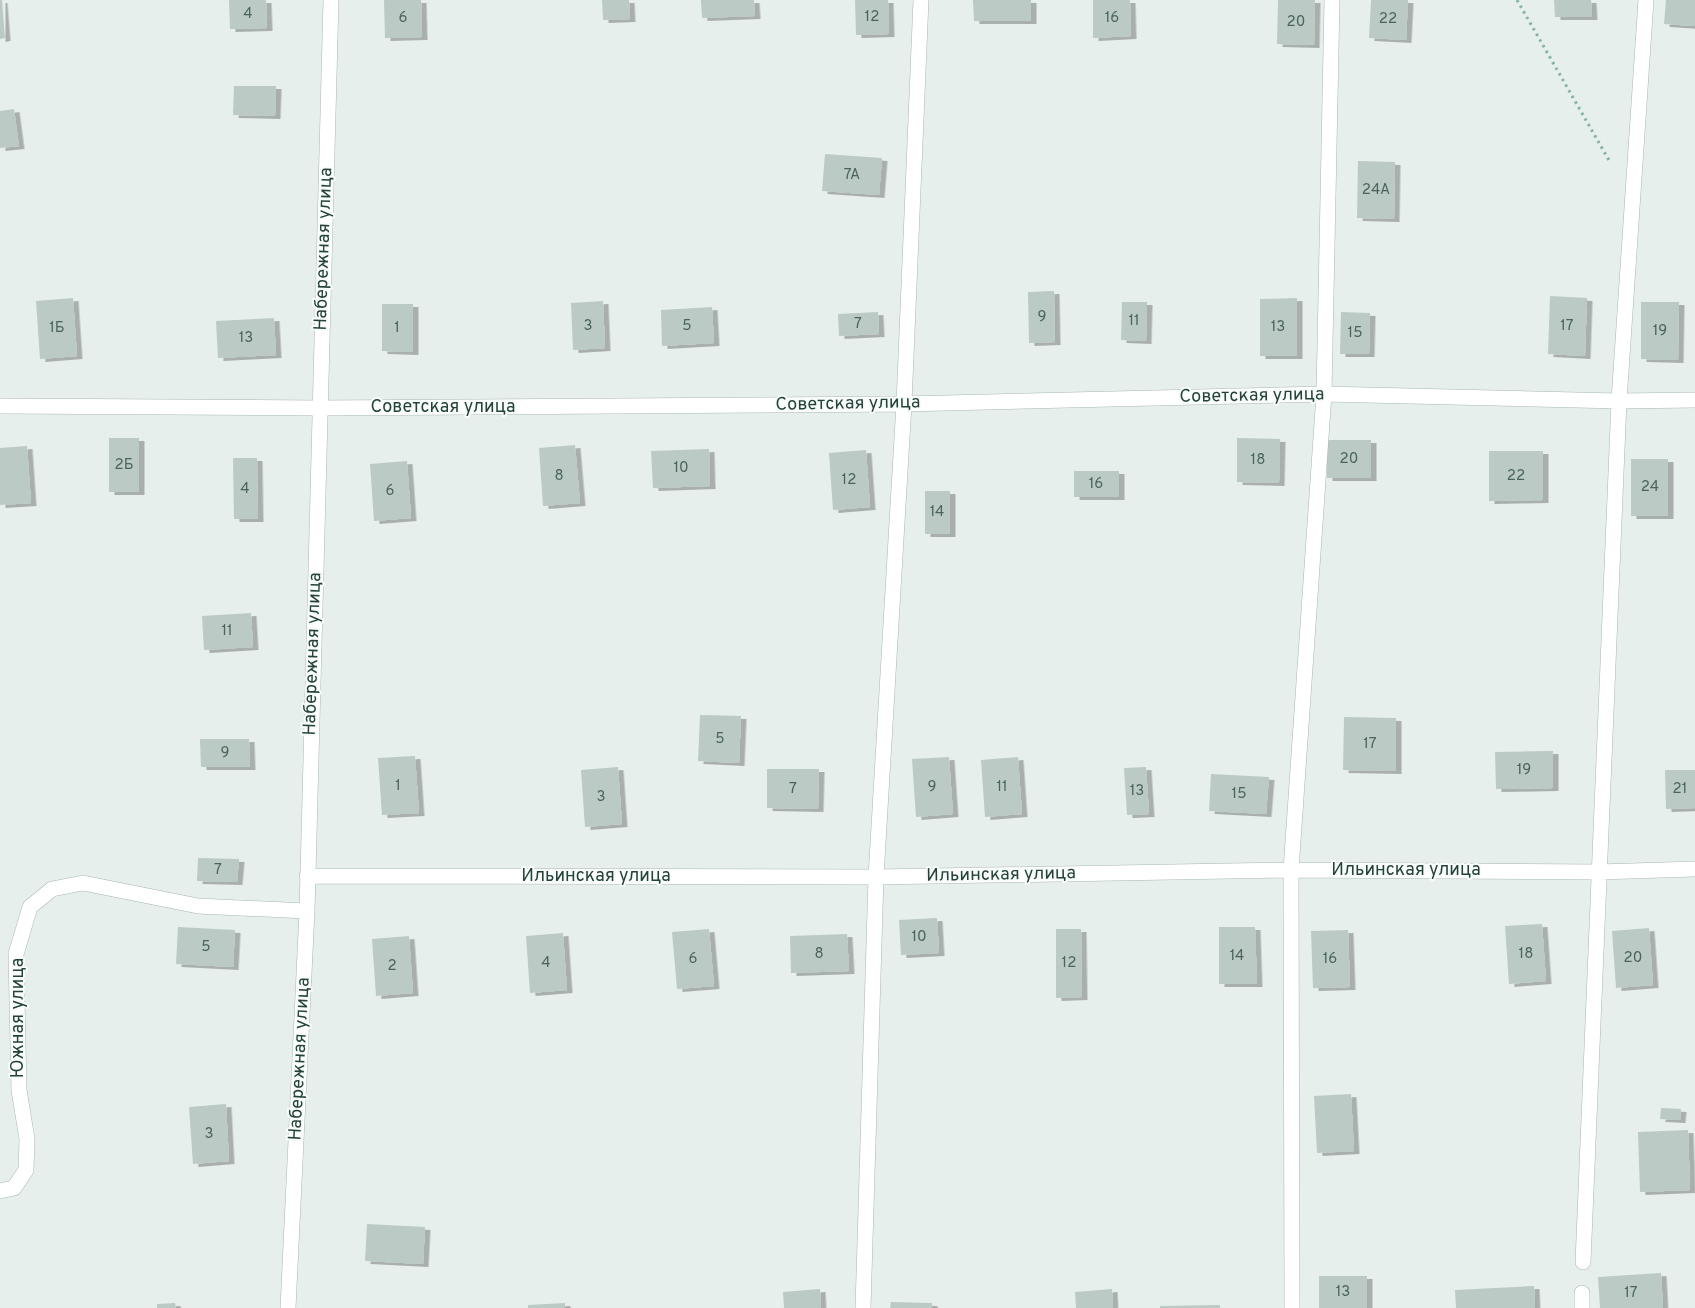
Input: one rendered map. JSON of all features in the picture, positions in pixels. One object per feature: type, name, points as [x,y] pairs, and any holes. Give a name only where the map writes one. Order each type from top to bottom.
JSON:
[{"type":"street","name":"Набережная улица","points":[[288,1308],[307,911],[331,0]]},
{"type":"street","points":[[862,1308],[876,877],[904,404],[921,0]]},
{"type":"street","points":[[1292,1308],[1291,870],[1324,394],[1332,0]]},
{"type":"street","points":[[1583,1262],[1619,401],[1646,0]]},
{"type":"street","name":"Советская улица","points":[[0,406],[319,408],[904,404],[1324,394],[1619,401],[1695,400]]},
{"type":"street","name":"Ильинская улица","points":[[307,876],[876,877],[1291,870],[1599,872],[1695,869]]},
{"type":"street","name":"Южная улица","points":[[0,1191],[14,1188],[26,1170],[27,1139],[19,1090],[16,954],[30,907],[52,889],[83,883],[198,906],[307,911]]},
{"type":"path","points":[[1517,0],[1613,167]]},
{"type":"building","points":[[0,0],[2,0],[5,38],[0,39]]},
{"type":"building","points":[[229,0],[266,0],[267,28],[230,29]]},
{"type":"building","points":[[384,0],[421,0],[422,37],[385,38]]},
{"type":"building","points":[[602,0],[629,0],[630,19],[603,20]]},
{"type":"building","points":[[701,0],[754,0],[755,16],[702,18]]},
{"type":"building","points":[[855,0],[888,0],[889,34],[856,35]]},
{"type":"building","points":[[973,0],[1031,0],[1031,21],[974,21]]},
{"type":"building","points":[[1093,0],[1130,0],[1131,36],[1093,38]]},
{"type":"building","points":[[1278,0],[1315,0],[1314,45],[1277,44]]},
{"type":"building","points":[[1371,0],[1408,0],[1406,40],[1369,38]]},
{"type":"building","points":[[1554,0],[1591,0],[1592,17],[1555,17]]},
{"type":"building","points":[[1666,0],[1695,0],[1695,26],[1664,24]]},
{"type":"building","points":[[234,86],[276,86],[275,116],[233,115]]},
{"type":"building","points":[[14,109],[19,146],[0,148],[0,111]]},
{"type":"building","points":[[825,154],[882,158],[879,195],[822,191]]},
{"type":"building","points":[[1358,161],[1395,162],[1394,219],[1357,218]]},
{"type":"building","points":[[1054,291],[1055,342],[1029,343],[1028,292]]},
{"type":"building","points":[[1550,296],[1587,298],[1585,356],[1548,354]]},
{"type":"building","points":[[73,298],[77,356],[40,359],[36,301]]},
{"type":"building","points":[[1297,298],[1297,356],[1260,356],[1260,299]]},
{"type":"building","points":[[603,301],[605,348],[573,350],[571,303]]},
{"type":"building","points":[[1122,302],[1147,302],[1146,341],[1121,340]]},
{"type":"building","points":[[1641,302],[1679,302],[1678,360],[1641,359]]},
{"type":"building","points":[[382,304],[413,304],[413,352],[382,351]]},
{"type":"building","points":[[712,307],[714,343],[662,346],[661,310]]},
{"type":"building","points":[[878,312],[879,334],[839,336],[838,314]]},
{"type":"building","points":[[1341,312],[1370,313],[1369,354],[1340,354]]},
{"type":"building","points":[[274,318],[276,355],[218,358],[216,321]]},
{"type":"building","points":[[109,438],[139,438],[139,492],[109,492]]},
{"type":"building","points":[[1237,438],[1280,439],[1279,483],[1237,482]]},
{"type":"building","points":[[1327,440],[1371,440],[1371,478],[1327,478]]},
{"type":"building","points":[[575,445],[580,503],[543,506],[539,448]]},
{"type":"building","points":[[27,446],[31,503],[0,505],[0,448]]},
{"type":"building","points":[[709,449],[710,486],[653,488],[651,451]]},
{"type":"building","points":[[866,450],[870,507],[833,510],[829,453]]},
{"type":"building","points":[[1489,451],[1543,451],[1543,500],[1489,501]]},
{"type":"building","points":[[233,458],[257,458],[258,519],[234,519]]},
{"type":"building","points":[[1631,459],[1668,459],[1668,516],[1631,516]]},
{"type":"building","points":[[407,461],[411,518],[374,521],[370,464]]},
{"type":"building","points":[[1074,471],[1119,471],[1119,497],[1074,497]]},
{"type":"building","points":[[925,491],[950,491],[950,534],[925,534]]},
{"type":"building","points":[[251,613],[253,647],[204,650],[202,616]]},
{"type":"building","points":[[700,715],[741,716],[739,763],[698,761]]},
{"type":"building","points":[[1344,717],[1396,718],[1396,771],[1343,770]]},
{"type":"building","points":[[200,739],[249,739],[250,767],[201,767]]},
{"type":"building","points":[[1553,751],[1553,788],[1496,789],[1495,752]]},
{"type":"building","points":[[415,756],[419,813],[382,815],[378,758]]},
{"type":"building","points":[[949,757],[953,814],[916,817],[912,759]]},
{"type":"building","points":[[1018,757],[1022,814],[985,817],[981,760]]},
{"type":"building","points":[[618,767],[622,824],[585,827],[581,770]]},
{"type":"building","points":[[1146,767],[1149,814],[1127,815],[1124,768]]},
{"type":"building","points":[[767,769],[819,769],[818,809],[767,808]]},
{"type":"building","points":[[1665,770],[1695,770],[1695,808],[1666,809]]},
{"type":"building","points":[[1211,774],[1269,777],[1266,814],[1209,811]]},
{"type":"building","points":[[198,858],[239,859],[237,882],[197,881]]},
{"type":"building","points":[[937,918],[939,953],[901,955],[899,920]]},
{"type":"building","points":[[1542,924],[1546,981],[1509,984],[1505,926]]},
{"type":"building","points":[[178,927],[235,930],[233,967],[176,964]]},
{"type":"building","points":[[1219,927],[1255,927],[1257,984],[1219,984]]},
{"type":"building","points":[[1649,928],[1653,985],[1616,988],[1612,931]]},
{"type":"building","points":[[709,929],[714,986],[677,989],[672,932]]},
{"type":"building","points":[[1056,929],[1081,929],[1082,997],[1056,998]]},
{"type":"building","points":[[1348,930],[1350,987],[1313,988],[1311,931]]},
{"type":"building","points":[[563,933],[567,990],[530,993],[526,936]]},
{"type":"building","points":[[847,934],[849,971],[791,973],[790,936]]},
{"type":"building","points":[[409,936],[413,993],[376,996],[372,939]]},
{"type":"building","points":[[1351,1094],[1354,1151],[1317,1153],[1314,1096]]},
{"type":"building","points":[[226,1104],[229,1161],[193,1164],[189,1107]]},
{"type":"building","points":[[1661,1108],[1681,1109],[1680,1120],[1660,1119]]},
{"type":"building","points":[[1688,1130],[1690,1190],[1640,1192],[1638,1132]]},
{"type":"building","points":[[367,1224],[425,1227],[423,1264],[365,1261]]},
{"type":"building","points":[[1661,1273],[1663,1308],[1600,1308],[1598,1277]]},
{"type":"building","points":[[1319,1276],[1367,1276],[1367,1308],[1319,1308]]},
{"type":"building","points":[[1534,1286],[1535,1308],[1456,1308],[1455,1290]]},
{"type":"building","points":[[820,1289],[821,1308],[784,1308],[783,1292]]},
{"type":"building","points":[[1112,1289],[1113,1308],[1076,1308],[1075,1292]]},
{"type":"building","points":[[891,1302],[932,1303],[932,1308],[890,1308]]},
{"type":"building","points":[[175,1303],[176,1308],[157,1308],[157,1304]]},
{"type":"building","points":[[565,1303],[565,1308],[528,1308],[528,1305]]},
{"type":"building","points":[[1220,1305],[1220,1308],[1160,1308],[1160,1306]]}]
